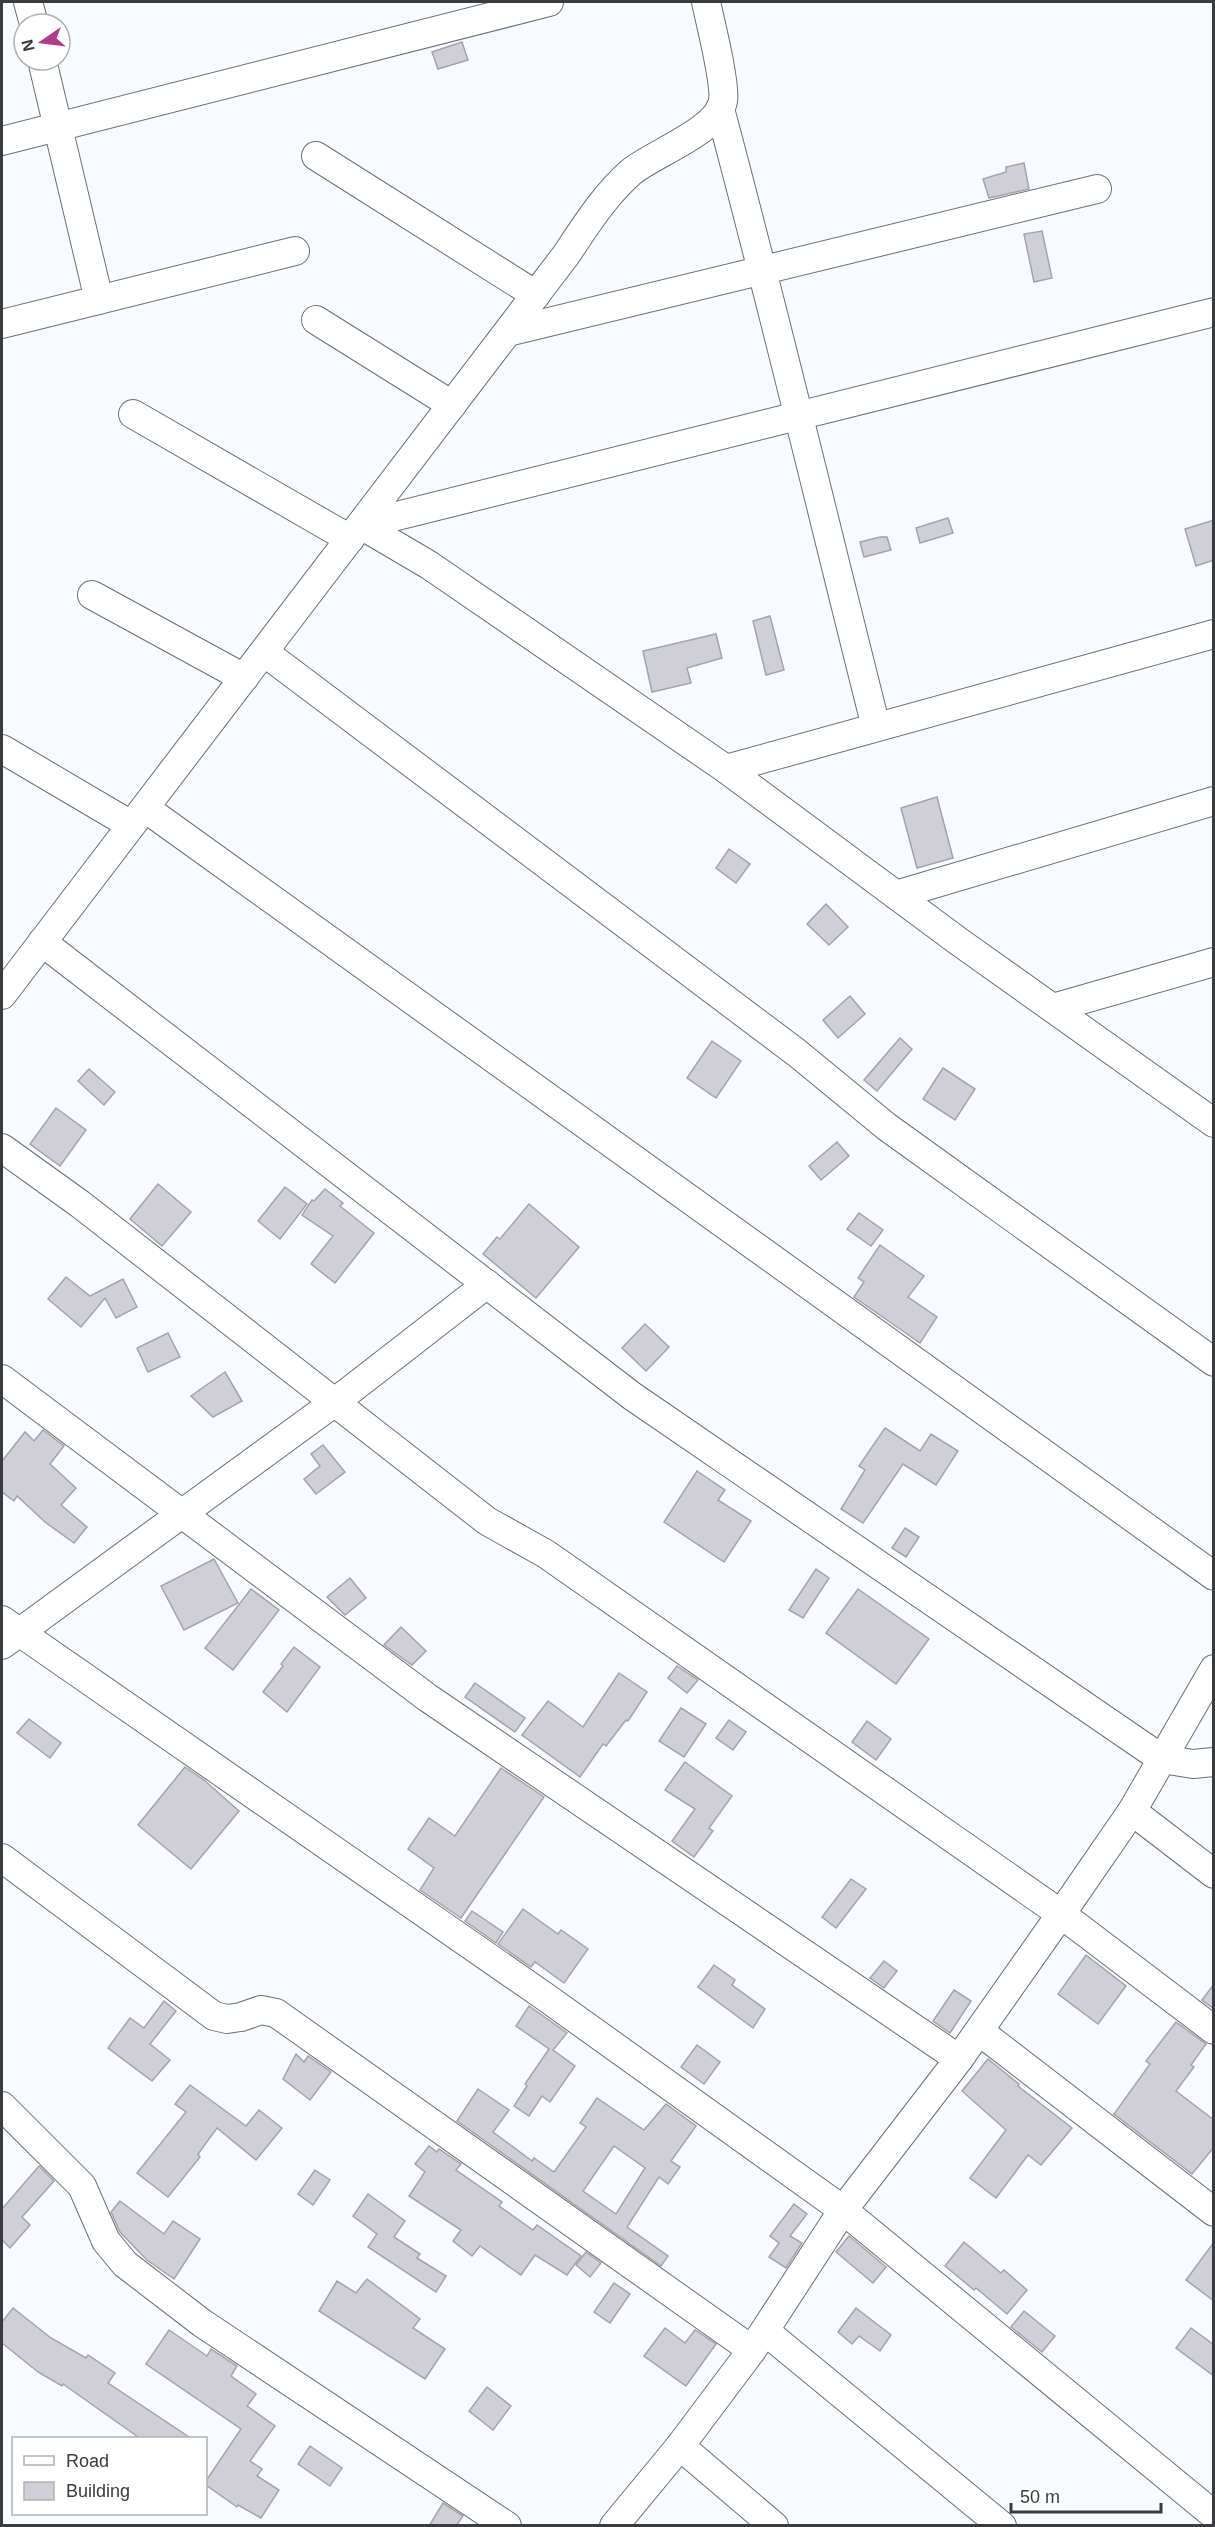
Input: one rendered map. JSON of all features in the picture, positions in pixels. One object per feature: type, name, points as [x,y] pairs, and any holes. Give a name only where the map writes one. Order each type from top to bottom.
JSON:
[{"type":"street","points":[[2,141],[549,2]]},
{"type":"street","points":[[706,2],[723,91],[720,109],[764,270],[876,727]]},
{"type":"street","points":[[45,72],[99,300]]},
{"type":"street","points":[[2,995],[13,959],[42,942],[536,295],[606,197],[632,171],[683,141],[713,119],[720,109]]},
{"type":"street","points":[[316,156],[536,295]]},
{"type":"street","points":[[507,332],[1097,189]]},
{"type":"street","points":[[2,324],[295,251]]},
{"type":"street","points":[[355,532],[798,416],[1214,312]]},
{"type":"street","points":[[316,320],[452,405]]},
{"type":"street","points":[[133,414],[355,532],[429,566],[726,769],[896,895],[1214,1123]]},
{"type":"street","points":[[92,595],[244,678]]},
{"type":"street","points":[[726,769],[1214,634]]},
{"type":"street","points":[[264,652],[797,1053],[887,1127],[1214,1362]]},
{"type":"street","points":[[2,749],[138,816],[1214,1576]]},
{"type":"street","points":[[896,895],[1214,801]]},
{"type":"street","points":[[42,942],[632,1396],[1162,1760],[1193,1764],[1214,1762]]},
{"type":"street","points":[[1053,1008],[1214,962]]},
{"type":"street","points":[[2,1148],[80,1204],[487,1521],[546,1554],[1061,1914],[1214,2030]]},
{"type":"street","points":[[487,1284],[335,1402],[183,1512],[7,1633],[534,1989],[843,2210],[1214,2515]]},
{"type":"street","points":[[2,1379],[183,1512],[428,1698],[959,2059]]},
{"type":"street","points":[[614,2526],[680,2446],[758,2341],[843,2210],[959,2059],[1061,1914],[1132,1811],[1214,1669]]},
{"type":"street","points":[[1132,1811],[1214,1874]]},
{"type":"street","points":[[2,1858],[214,2016],[227,2019],[261,2010],[276,2013],[758,2341],[1002,2526]]},
{"type":"street","points":[[979,2031],[1214,2212]]},
{"type":"street","points":[[2,2106],[82,2186],[106,2241],[125,2264],[202,2323],[507,2526]]},
{"type":"street","points":[[680,2446],[774,2526]]},
{"type":"building","points":[[462,42],[468,60],[438,69],[432,52]]},
{"type":"building","points":[[1024,163],[1029,189],[989,198],[983,179],[1006,172],[1006,167]]},
{"type":"building","points":[[1042,231],[1052,278],[1034,282],[1024,234]]},
{"type":"building","points":[[948,518],[953,533],[920,543],[916,528]]},
{"type":"building","points":[[1214,520],[1214,560],[1196,566],[1185,529]]},
{"type":"building","points":[[887,537],[891,550],[864,557],[860,542]]},
{"type":"building","points":[[770,616],[784,670],[766,675],[753,621]]},
{"type":"building","points":[[716,634],[722,658],[687,668],[691,683],[652,692],[643,651]]},
{"type":"building","points":[[937,797],[953,858],[917,868],[901,808]]},
{"type":"building","points":[[729,849],[750,864],[736,883],[716,868]]},
{"type":"building","points":[[826,904],[848,927],[829,945],[807,924]]},
{"type":"building","points":[[850,996],[865,1014],[838,1038],[823,1020]]},
{"type":"building","points":[[900,1038],[912,1049],[877,1091],[864,1080]]},
{"type":"building","points":[[712,1041],[741,1061],[716,1098],[687,1078]]},
{"type":"building","points":[[943,1068],[975,1089],[955,1120],[923,1099]]},
{"type":"building","points":[[89,1069],[115,1092],[104,1105],[78,1081]]},
{"type":"building","points":[[56,1108],[86,1130],[60,1166],[30,1144]]},
{"type":"building","points":[[837,1142],[849,1156],[821,1180],[809,1166]]},
{"type":"building","points":[[158,1184],[191,1212],[162,1246],[130,1219]]},
{"type":"building","points":[[285,1187],[307,1204],[280,1239],[258,1221]]},
{"type":"building","points":[[325,1189],[343,1203],[340,1206],[374,1233],[335,1283],[311,1264],[333,1236],[302,1215],[312,1200],[314,1201]]},
{"type":"building","points":[[529,1204],[579,1247],[536,1298],[483,1254],[497,1237],[500,1239]]},
{"type":"building","points":[[859,1213],[883,1230],[871,1246],[847,1229]]},
{"type":"building","points":[[880,1245],[924,1276],[908,1297],[937,1317],[920,1343],[854,1297],[864,1282],[858,1278]]},
{"type":"building","points":[[66,1277],[90,1296],[123,1279],[137,1307],[116,1318],[105,1298],[81,1327],[48,1299]]},
{"type":"building","points":[[645,1324],[669,1347],[646,1371],[622,1348]]},
{"type":"building","points":[[168,1333],[180,1357],[148,1372],[137,1348]]},
{"type":"building","points":[[225,1372],[242,1401],[213,1417],[191,1396]]},
{"type":"building","points":[[885,1428],[920,1451],[931,1434],[958,1451],[936,1485],[903,1464],[863,1523],[841,1509],[865,1470],[859,1466]]},
{"type":"building","points":[[43,1430],[64,1446],[50,1464],[76,1488],[61,1505],[87,1527],[74,1543],[45,1522],[17,1496],[14,1501],[2,1492],[2,1461],[25,1432],[34,1441]]},
{"type":"building","points":[[323,1445],[345,1472],[316,1494],[304,1479],[320,1466],[311,1454]]},
{"type":"building","points":[[697,1471],[725,1490],[718,1500],[751,1521],[724,1562],[664,1522]]},
{"type":"building","points":[[905,1528],[919,1537],[906,1557],[892,1548]]},
{"type":"building","points":[[214,1559],[238,1603],[184,1630],[161,1586]]},
{"type":"building","points":[[816,1569],[829,1578],[803,1618],[789,1610]]},
{"type":"building","points":[[350,1578],[366,1598],[345,1615],[327,1597]]},
{"type":"building","points":[[251,1589],[279,1610],[233,1670],[205,1648]]},
{"type":"building","points":[[858,1589],[929,1639],[896,1684],[826,1633]]},
{"type":"building","points":[[401,1627],[426,1651],[412,1665],[384,1645]]},
{"type":"building","points":[[294,1647],[320,1667],[287,1712],[263,1692]]},
{"type":"building","points":[[677,1666],[698,1680],[687,1693],[668,1678]]},
{"type":"building","points":[[619,1673],[647,1692],[628,1721],[626,1720],[606,1746],[603,1744],[580,1777],[522,1735],[548,1701],[583,1727]]},
{"type":"building","points":[[475,1683],[525,1718],[515,1732],[465,1697]]},
{"type":"building","points":[[681,1708],[706,1724],[684,1757],[659,1741]]},
{"type":"building","points":[[29,1719],[61,1743],[50,1758],[17,1733]]},
{"type":"building","points":[[729,1720],[746,1732],[733,1750],[716,1738]]},
{"type":"building","points":[[867,1721],[891,1739],[876,1760],[852,1742]]},
{"type":"building","points":[[685,1762],[732,1796],[709,1828],[713,1831],[694,1857],[672,1841],[695,1809],[665,1790]]},
{"type":"building","points":[[185,1767],[204,1780],[239,1811],[191,1869],[138,1825]]},
{"type":"building","points":[[501,1768],[544,1797],[461,1918],[420,1890],[434,1868],[408,1849],[429,1818],[455,1836]]},
{"type":"building","points":[[851,1879],[866,1889],[836,1928],[822,1917]]},
{"type":"building","points":[[523,1909],[558,1934],[561,1930],[588,1949],[564,1983],[535,1962],[531,1967],[498,1944]]},
{"type":"building","points":[[472,1911],[503,1932],[496,1943],[465,1921]]},
{"type":"building","points":[[1086,1955],[1126,1986],[1098,2024],[1058,1994]]},
{"type":"building","points":[[884,1961],[897,1971],[884,1988],[870,1978]]},
{"type":"building","points":[[714,1965],[735,1980],[732,1985],[765,2009],[753,2028],[698,1987]]},
{"type":"building","points":[[1214,1984],[1214,2009],[1202,2000]]},
{"type":"building","points":[[954,1990],[971,2001],[950,2033],[933,2021]]},
{"type":"building","points":[[164,2001],[176,2011],[150,2044],[170,2060],[152,2081],[108,2048],[130,2018],[144,2028]]},
{"type":"building","points":[[529,2006],[567,2033],[553,2050],[575,2066],[550,2102],[542,2096],[529,2116],[514,2106],[527,2086],[525,2084],[549,2049],[516,2026]]},
{"type":"building","points":[[1176,2022],[1206,2044],[1191,2065],[1194,2067],[1176,2091],[1214,2120],[1214,2147],[1192,2174],[1114,2114],[1150,2064],[1146,2061]]},
{"type":"building","points":[[697,2045],[720,2062],[704,2084],[681,2067]]},
{"type":"building","points":[[296,2054],[304,2062],[308,2056],[331,2072],[310,2100],[283,2079]]},
{"type":"building","points":[[988,2059],[1019,2084],[1018,2086],[1072,2128],[1041,2165],[1028,2155],[996,2198],[970,2178],[1006,2130],[962,2091]]},
{"type":"building","points":[[190,2085],[246,2126],[259,2110],[282,2128],[256,2160],[217,2128],[198,2154],[200,2157],[168,2197],[137,2173],[186,2112],[175,2104]]},
{"type":"building","points":[[478,2089],[509,2110],[493,2132],[532,2161],[534,2158],[554,2172],[586,2127],[580,2123],[597,2098],[644,2130],[666,2104],[696,2126],[671,2161],[680,2167],[668,2184],[659,2177],[627,2227],[668,2256],[661,2266],[457,2121]],"holes":[[[614,2146],[645,2168],[616,2214],[583,2191]]]},
{"type":"building","points":[[429,2146],[437,2152],[439,2149],[461,2164],[456,2170],[502,2202],[499,2206],[533,2230],[537,2225],[581,2256],[567,2275],[535,2255],[521,2275],[480,2246],[472,2256],[453,2241],[461,2230],[409,2196],[425,2172],[415,2164]]},
{"type":"building","points":[[39,2166],[54,2181],[22,2217],[30,2225],[10,2248],[2,2240],[2,2209]]},
{"type":"building","points":[[315,2170],[330,2180],[313,2205],[298,2194]]},
{"type":"building","points":[[368,2194],[405,2221],[394,2237],[420,2254],[417,2258],[446,2276],[436,2292],[368,2247],[377,2234],[353,2216]]},
{"type":"building","points":[[120,2201],[164,2234],[173,2221],[200,2239],[174,2279],[147,2260],[120,2232],[111,2212]]},
{"type":"building","points":[[794,2204],[807,2214],[790,2236],[802,2243],[786,2268],[769,2257],[779,2243],[770,2236]]},
{"type":"building","points":[[849,2236],[886,2267],[873,2283],[836,2252]]},
{"type":"building","points":[[964,2242],[1001,2273],[1004,2270],[1027,2290],[1007,2314],[945,2266]]},
{"type":"building","points":[[1214,2242],[1214,2301],[1186,2280]]},
{"type":"building","points":[[586,2252],[601,2263],[590,2277],[576,2265]]},
{"type":"building","points":[[367,2279],[420,2319],[413,2328],[445,2349],[425,2379],[319,2311],[337,2281],[356,2293]]},
{"type":"building","points":[[614,2283],[630,2294],[610,2323],[594,2312]]},
{"type":"building","points":[[13,2308],[51,2338],[86,2358],[88,2355],[115,2373],[108,2383],[189,2437],[138,2437],[63,2384],[62,2386],[38,2372],[2,2343],[2,2322]]},
{"type":"building","points":[[856,2308],[891,2335],[880,2351],[859,2336],[852,2344],[838,2332]]},
{"type":"building","points":[[1024,2311],[1055,2336],[1042,2352],[1011,2327]]},
{"type":"building","points":[[665,2328],[685,2343],[695,2330],[716,2344],[686,2386],[644,2356]]},
{"type":"building","points":[[1191,2328],[1214,2345],[1214,2376],[1176,2348]]},
{"type":"building","points":[[169,2330],[207,2356],[211,2349],[237,2366],[231,2376],[256,2394],[247,2406],[275,2426],[250,2461],[262,2469],[257,2476],[279,2490],[261,2518],[238,2505],[237,2507],[207,2486],[207,2480],[241,2429],[146,2364]]},
{"type":"building","points":[[487,2387],[511,2406],[493,2430],[469,2411]]},
{"type":"building","points":[[310,2446],[342,2468],[330,2486],[298,2464]]},
{"type":"building","points":[[443,2503],[463,2516],[456,2526],[429,2526]]}]
